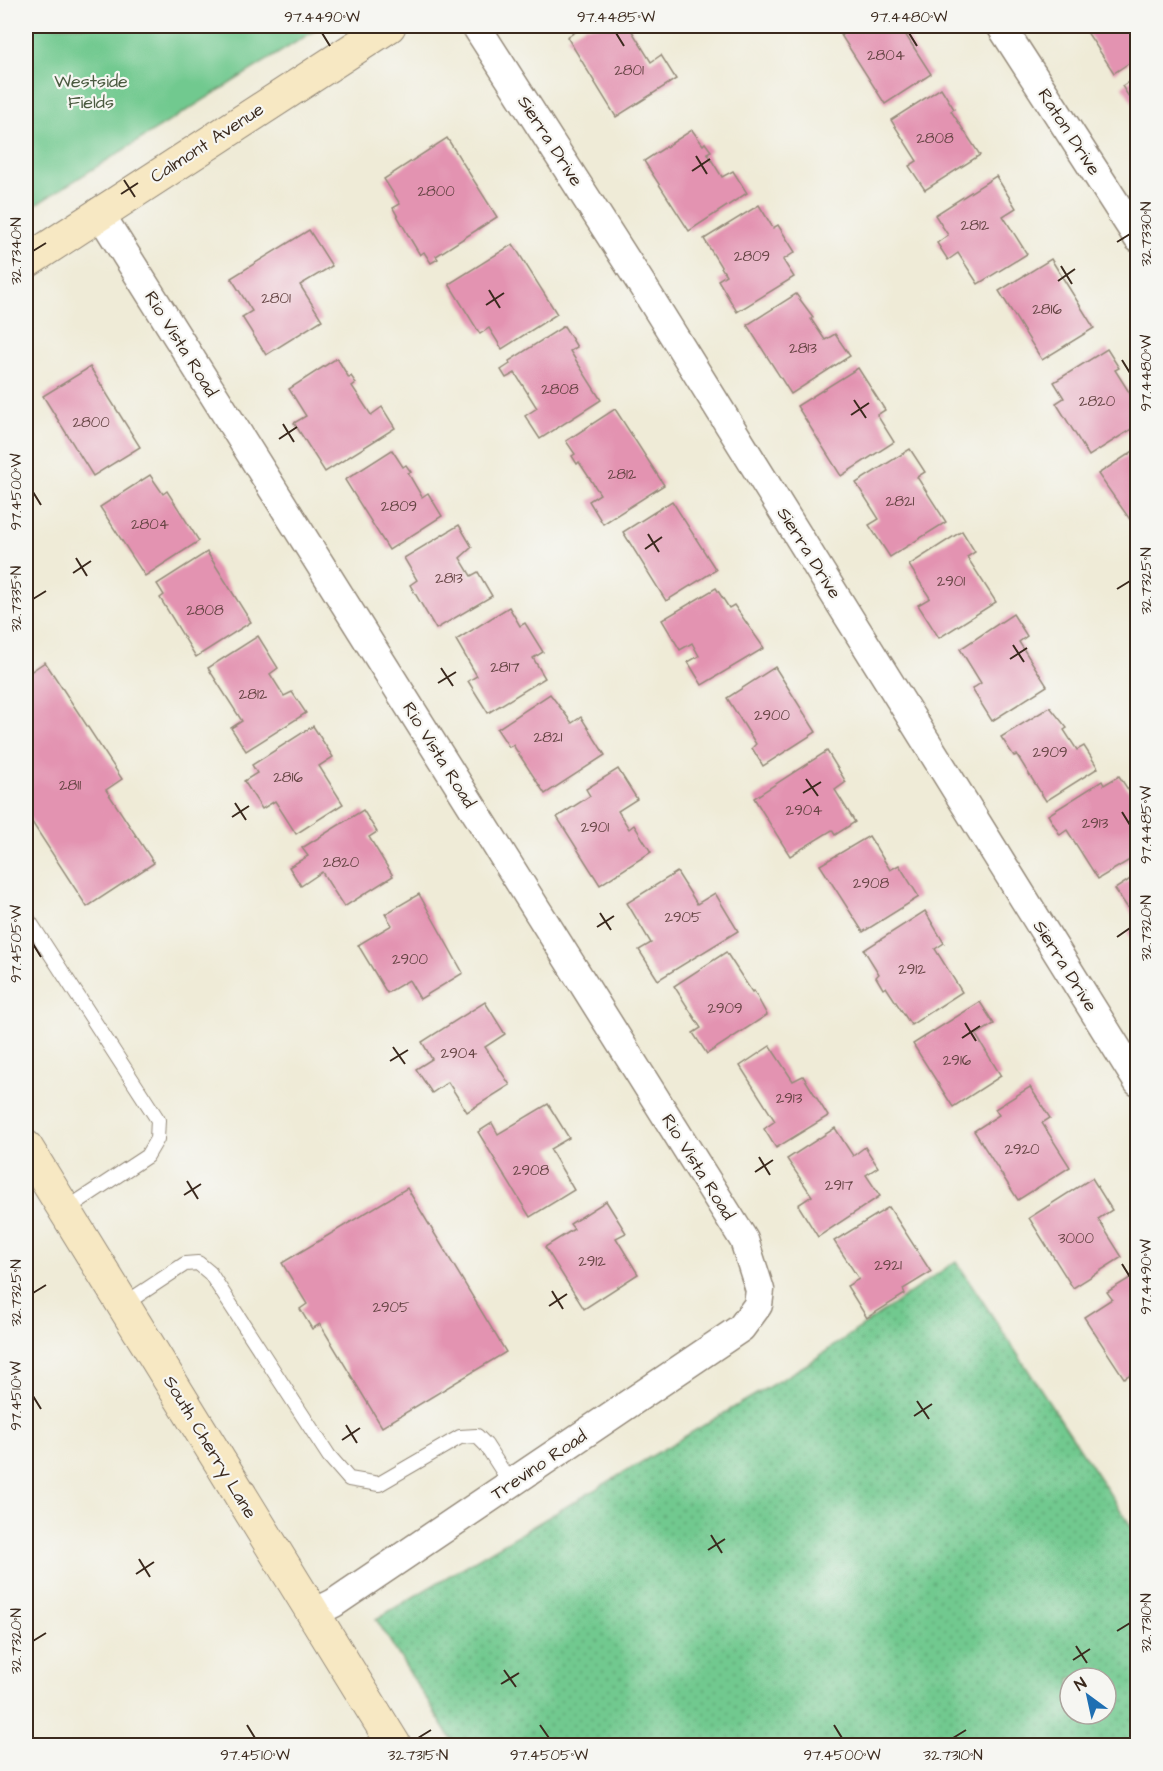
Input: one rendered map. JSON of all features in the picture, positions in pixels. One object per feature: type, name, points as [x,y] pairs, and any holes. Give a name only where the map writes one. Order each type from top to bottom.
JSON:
[{"type":"street","name":"Calmont Avenue","points":[[26,262],[99,212],[389,26]]},
{"type":"street","name":"Sierra Drive","points":[[476,26],[644,288],[1137,1082]]},
{"type":"street","name":"Raton Drive","points":[[1000,26],[1137,238]]},
{"type":"street","name":"Rio Vista Road","points":[[99,212],[744,1240],[760,1290],[758,1305]]},
{"type":"street","name":"South Cherry Lane","points":[[26,1147],[394,1746]]},
{"type":"street","name":"Trevino Road","points":[[312,1614],[334,1603],[741,1328],[758,1305]]},
{"type":"lane","points":[[26,916],[158,1120],[157,1139],[147,1156],[65,1210]]},
{"type":"lane","points":[[123,1305],[185,1264],[198,1263],[210,1273],[329,1456],[349,1479],[380,1484],[460,1437],[477,1436],[486,1444],[511,1484]]},
{"type":"green space","name":"Westside Fields","points":[[26,26],[322,26],[26,211]]},
{"type":"green space","points":[[956,1261],[1137,1535],[1137,1745],[455,1745],[376,1619],[809,1363]]},
{"type":"building","points":[[585,26],[634,26],[630,28],[651,62],[661,55],[676,79],[616,117],[567,37]]},
{"type":"building","points":[[857,26],[900,26],[931,74],[885,104],[841,35]]},
{"type":"building","points":[[1083,26],[1138,26],[1138,57],[1114,73]]},
{"type":"building","points":[[1138,76],[1138,111],[1122,86]]},
{"type":"building","points":[[941,88],[954,109],[951,111],[980,155],[925,190],[909,166],[917,161],[891,120]]},
{"type":"building","points":[[692,130],[703,145],[705,143],[711,151],[707,153],[722,177],[733,171],[747,193],[689,231],[644,161]]},
{"type":"building","points":[[447,138],[497,217],[436,256],[438,259],[431,263],[424,252],[420,255],[393,208],[400,204],[384,179]]},
{"type":"building","points":[[996,176],[1016,208],[1003,216],[1027,254],[978,284],[958,253],[948,260],[937,243],[948,235],[935,215]]},
{"type":"building","points":[[759,205],[773,228],[778,225],[795,252],[783,260],[794,277],[737,312],[718,280],[726,275],[704,239]]},
{"type":"building","points":[[309,230],[332,266],[300,285],[322,320],[266,355],[242,317],[252,311],[231,278]]},
{"type":"building","points":[[513,244],[557,314],[502,349],[489,328],[480,334],[449,284]]},
{"type":"building","points":[[1051,259],[1094,328],[1042,360],[999,291]]},
{"type":"building","points":[[796,294],[813,317],[811,319],[825,340],[835,334],[850,356],[791,394],[747,325]]},
{"type":"building","points":[[564,326],[577,347],[570,351],[601,400],[540,439],[525,416],[537,408],[515,373],[506,378],[501,370],[510,364],[509,361]]},
{"type":"building","points":[[1107,349],[1119,368],[1115,370],[1138,406],[1138,425],[1089,456],[1056,403],[1064,398],[1054,382]]},
{"type":"building","points":[[337,358],[349,378],[351,376],[356,383],[352,386],[371,415],[382,407],[395,428],[325,472],[294,423],[306,416],[289,389]]},
{"type":"building","points":[[90,367],[140,447],[93,476],[43,396]]},
{"type":"building","points":[[858,368],[885,410],[877,415],[894,442],[841,476],[797,406]]},
{"type":"building","points":[[615,409],[664,485],[603,524],[589,501],[600,494],[579,462],[577,464],[572,456],[575,454],[566,441]]},
{"type":"building","points":[[1138,448],[1138,531],[1098,474]]},
{"type":"building","points":[[910,449],[925,472],[917,477],[946,522],[890,557],[869,525],[879,519],[856,483]]},
{"type":"building","points":[[392,450],[403,467],[406,465],[411,472],[408,473],[422,497],[428,493],[442,516],[389,550],[345,480]]},
{"type":"building","points":[[150,475],[163,494],[167,491],[199,541],[145,576],[100,507]]},
{"type":"building","points":[[672,501],[716,570],[666,601],[623,532]]},
{"type":"building","points":[[459,525],[472,547],[460,558],[471,576],[478,572],[492,596],[436,629],[410,585],[417,580],[404,558]]},
{"type":"building","points":[[962,531],[975,552],[967,557],[996,602],[939,638],[918,605],[930,598],[909,565]]},
{"type":"building","points":[[207,552],[251,622],[196,657],[160,598],[164,595],[157,584]]},
{"type":"building","points":[[716,588],[729,608],[734,605],[764,648],[702,685],[688,662],[699,656],[692,643],[680,650],[662,620]]},
{"type":"building","points":[[509,607],[520,626],[525,623],[543,652],[533,658],[545,678],[488,713],[468,681],[477,676],[456,640]]},
{"type":"building","points":[[1013,614],[1027,636],[1019,642],[1047,686],[992,721],[972,689],[981,683],[960,649]]},
{"type":"building","points":[[258,636],[278,668],[270,674],[284,696],[292,692],[306,713],[246,751],[231,728],[242,721],[208,668]]},
{"type":"building","points":[[45,662],[122,779],[106,790],[154,863],[87,907],[26,813],[26,675]]},
{"type":"building","points":[[775,667],[816,732],[763,766],[752,748],[756,744],[727,698]]},
{"type":"building","points":[[550,694],[572,723],[581,717],[605,755],[545,794],[513,745],[509,747],[497,729]]},
{"type":"building","points":[[1050,707],[1067,728],[1064,730],[1077,750],[1084,746],[1098,768],[1046,801],[1017,755],[1014,756],[1001,737]]},
{"type":"building","points":[[313,726],[333,757],[319,766],[343,804],[296,834],[275,801],[262,809],[244,781],[257,773],[252,765]]},
{"type":"building","points":[[827,751],[846,782],[835,790],[855,822],[835,835],[832,830],[790,856],[754,798]]},
{"type":"building","points":[[618,769],[637,799],[618,811],[629,829],[634,825],[651,852],[600,885],[557,817],[590,796],[586,789]]},
{"type":"building","points":[[1119,776],[1135,800],[1132,802],[1138,811],[1138,855],[1098,879],[1067,830],[1060,835],[1048,815],[1102,781],[1104,785]]},
{"type":"building","points":[[363,810],[377,832],[369,837],[393,876],[344,907],[322,872],[301,886],[289,867],[308,856],[302,848]]},
{"type":"building","points":[[869,836],[890,870],[899,865],[919,897],[863,932],[820,865]]},
{"type":"building","points":[[677,872],[697,904],[715,893],[738,931],[658,980],[639,950],[651,943],[627,903]]},
{"type":"building","points":[[1138,874],[1138,923],[1115,889]]},
{"type":"building","points":[[419,894],[463,973],[420,999],[409,980],[387,993],[358,945],[392,925],[385,914]]},
{"type":"building","points":[[925,911],[944,943],[935,949],[962,992],[911,1025],[886,987],[883,989],[876,977],[879,974],[864,950]]},
{"type":"building","points":[[1138,925],[1138,949],[1127,932]]},
{"type":"building","points":[[726,952],[752,992],[754,991],[767,1015],[707,1054],[693,1033],[701,1028],[674,986]]},
{"type":"building","points":[[485,1002],[505,1034],[485,1047],[510,1085],[467,1112],[448,1082],[432,1093],[416,1069],[432,1059],[422,1042]]},
{"type":"building","points":[[980,1002],[994,1024],[976,1035],[1001,1076],[953,1107],[913,1044]]},
{"type":"building","points":[[770,1046],[793,1081],[803,1076],[828,1116],[776,1148],[764,1129],[775,1121],[740,1066]]},
{"type":"building","points":[[1030,1087],[1050,1118],[1042,1123],[1070,1167],[1018,1200],[974,1131],[999,1115],[995,1109]]},
{"type":"building","points":[[548,1104],[569,1138],[550,1149],[574,1190],[530,1217],[478,1132],[492,1123],[498,1134]]},
{"type":"building","points":[[835,1128],[853,1156],[865,1147],[878,1167],[866,1175],[880,1196],[818,1237],[798,1205],[812,1196],[787,1159]]},
{"type":"building","points":[[1092,1178],[1112,1210],[1098,1219],[1122,1257],[1073,1288],[1029,1218]]},
{"type":"building","points":[[407,1188],[506,1352],[382,1427],[320,1324],[312,1329],[300,1309],[307,1304],[282,1263]]},
{"type":"building","points":[[606,1201],[626,1233],[616,1238],[638,1274],[584,1309],[545,1247],[574,1229],[570,1224]]},
{"type":"building","points":[[889,1207],[931,1272],[903,1289],[905,1294],[867,1318],[847,1286],[859,1279],[834,1241]]},
{"type":"building","points":[[1138,1273],[1138,1370],[1124,1378],[1084,1317],[1112,1299],[1107,1292]]}]
